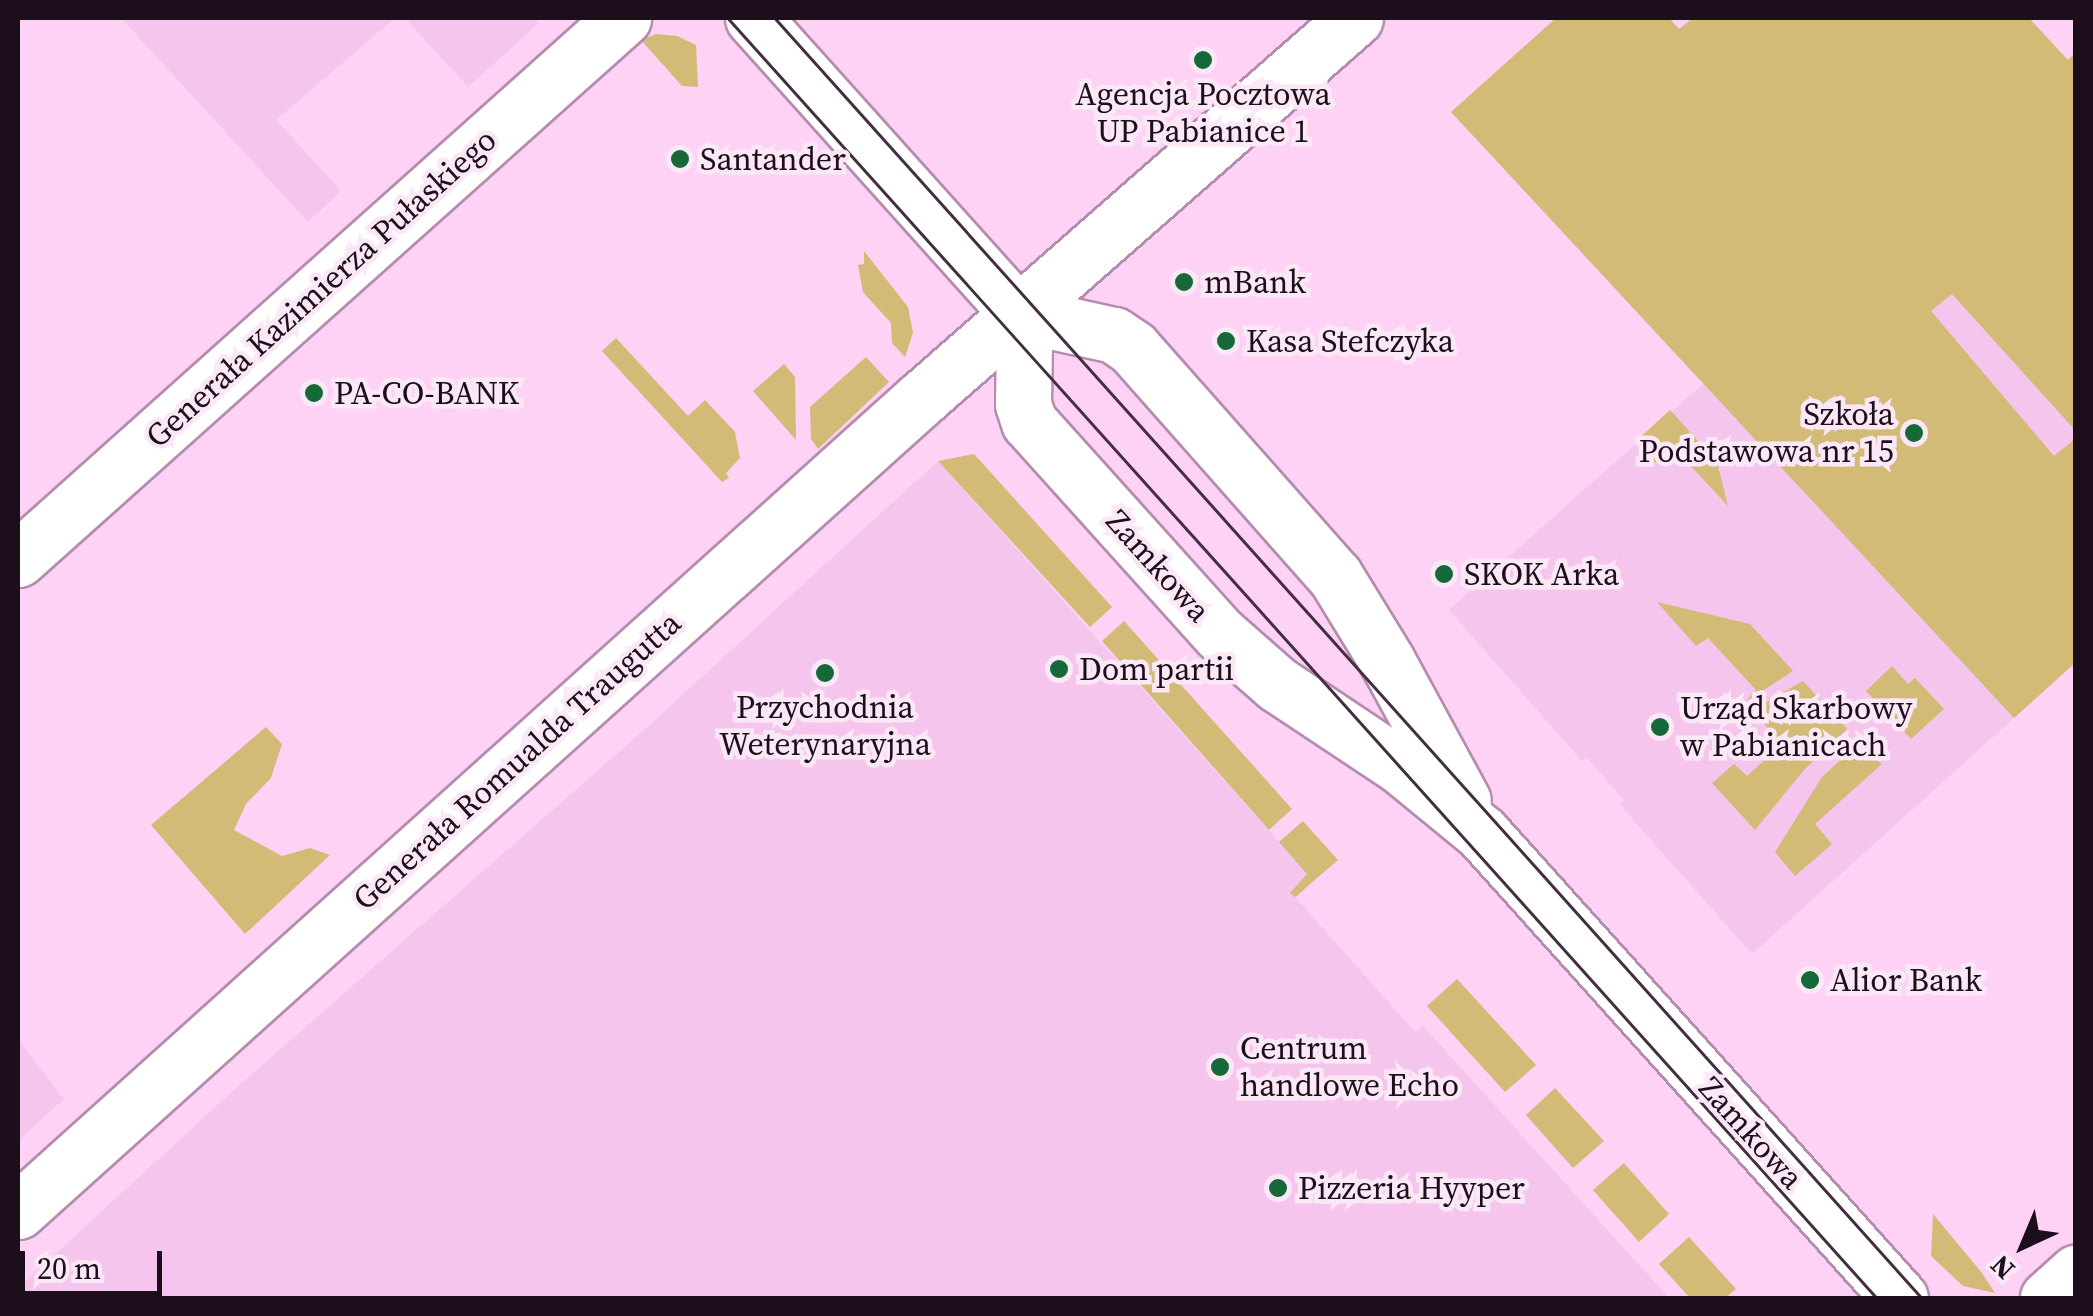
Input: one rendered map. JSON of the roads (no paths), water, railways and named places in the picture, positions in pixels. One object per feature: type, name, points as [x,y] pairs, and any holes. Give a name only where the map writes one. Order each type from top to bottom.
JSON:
[{"type":"street","name":"Generała Kazimierza Pułaskiego","points":[[18,558],[623,18]]},
{"type":"street","points":[[754,18],[1018,314]]},
{"type":"street","name":"Generała Romualda Traugutta","points":[[18,1211],[1018,314],[1354,18]]},
{"type":"street","name":"Zamkowa","points":[[1482,833],[1355,604],[1240,467],[1133,348],[1114,335],[1059,327],[1018,314],[1024,346],[1023,404],[1029,422],[1220,634],[1277,684],[1399,765],[1482,833],[1900,1298]]},
{"type":"street","points":[[2048,1298],[2076,1273]]},
{"type":"tram line","points":[[728,18],[1877,1298]]},
{"type":"tram line","points":[[775,18],[1922,1298]]},
{"type":"place","name":"Agencja Pocztowa UP Pabianice 1","points":[[1203,60]]},
{"type":"place","name":"Santander","points":[[680,159]]},
{"type":"place","name":"mBank","points":[[1184,282]]},
{"type":"place","name":"Kasa Stefczyka","points":[[1226,341]]},
{"type":"place","name":"PA-CO-BANK","points":[[314,393]]},
{"type":"place","name":"Szkoła Podstawowa nr 15","points":[[1914,433]]},
{"type":"place","name":"SKOK Arka","points":[[1444,574]]},
{"type":"place","name":"Dom partii","points":[[1059,669]]},
{"type":"place","name":"Przychodnia Weterynaryjna","points":[[825,673]]},
{"type":"place","name":"Urząd Skarbowy w Pabianicach","points":[[1660,727]]},
{"type":"place","name":"Alior Bank","points":[[1810,980]]},
{"type":"place","name":"Centrum handlowe Echo","points":[[1220,1067]]},
{"type":"place","name":"Pizzeria Hyyper","points":[[1278,1188]]}]
